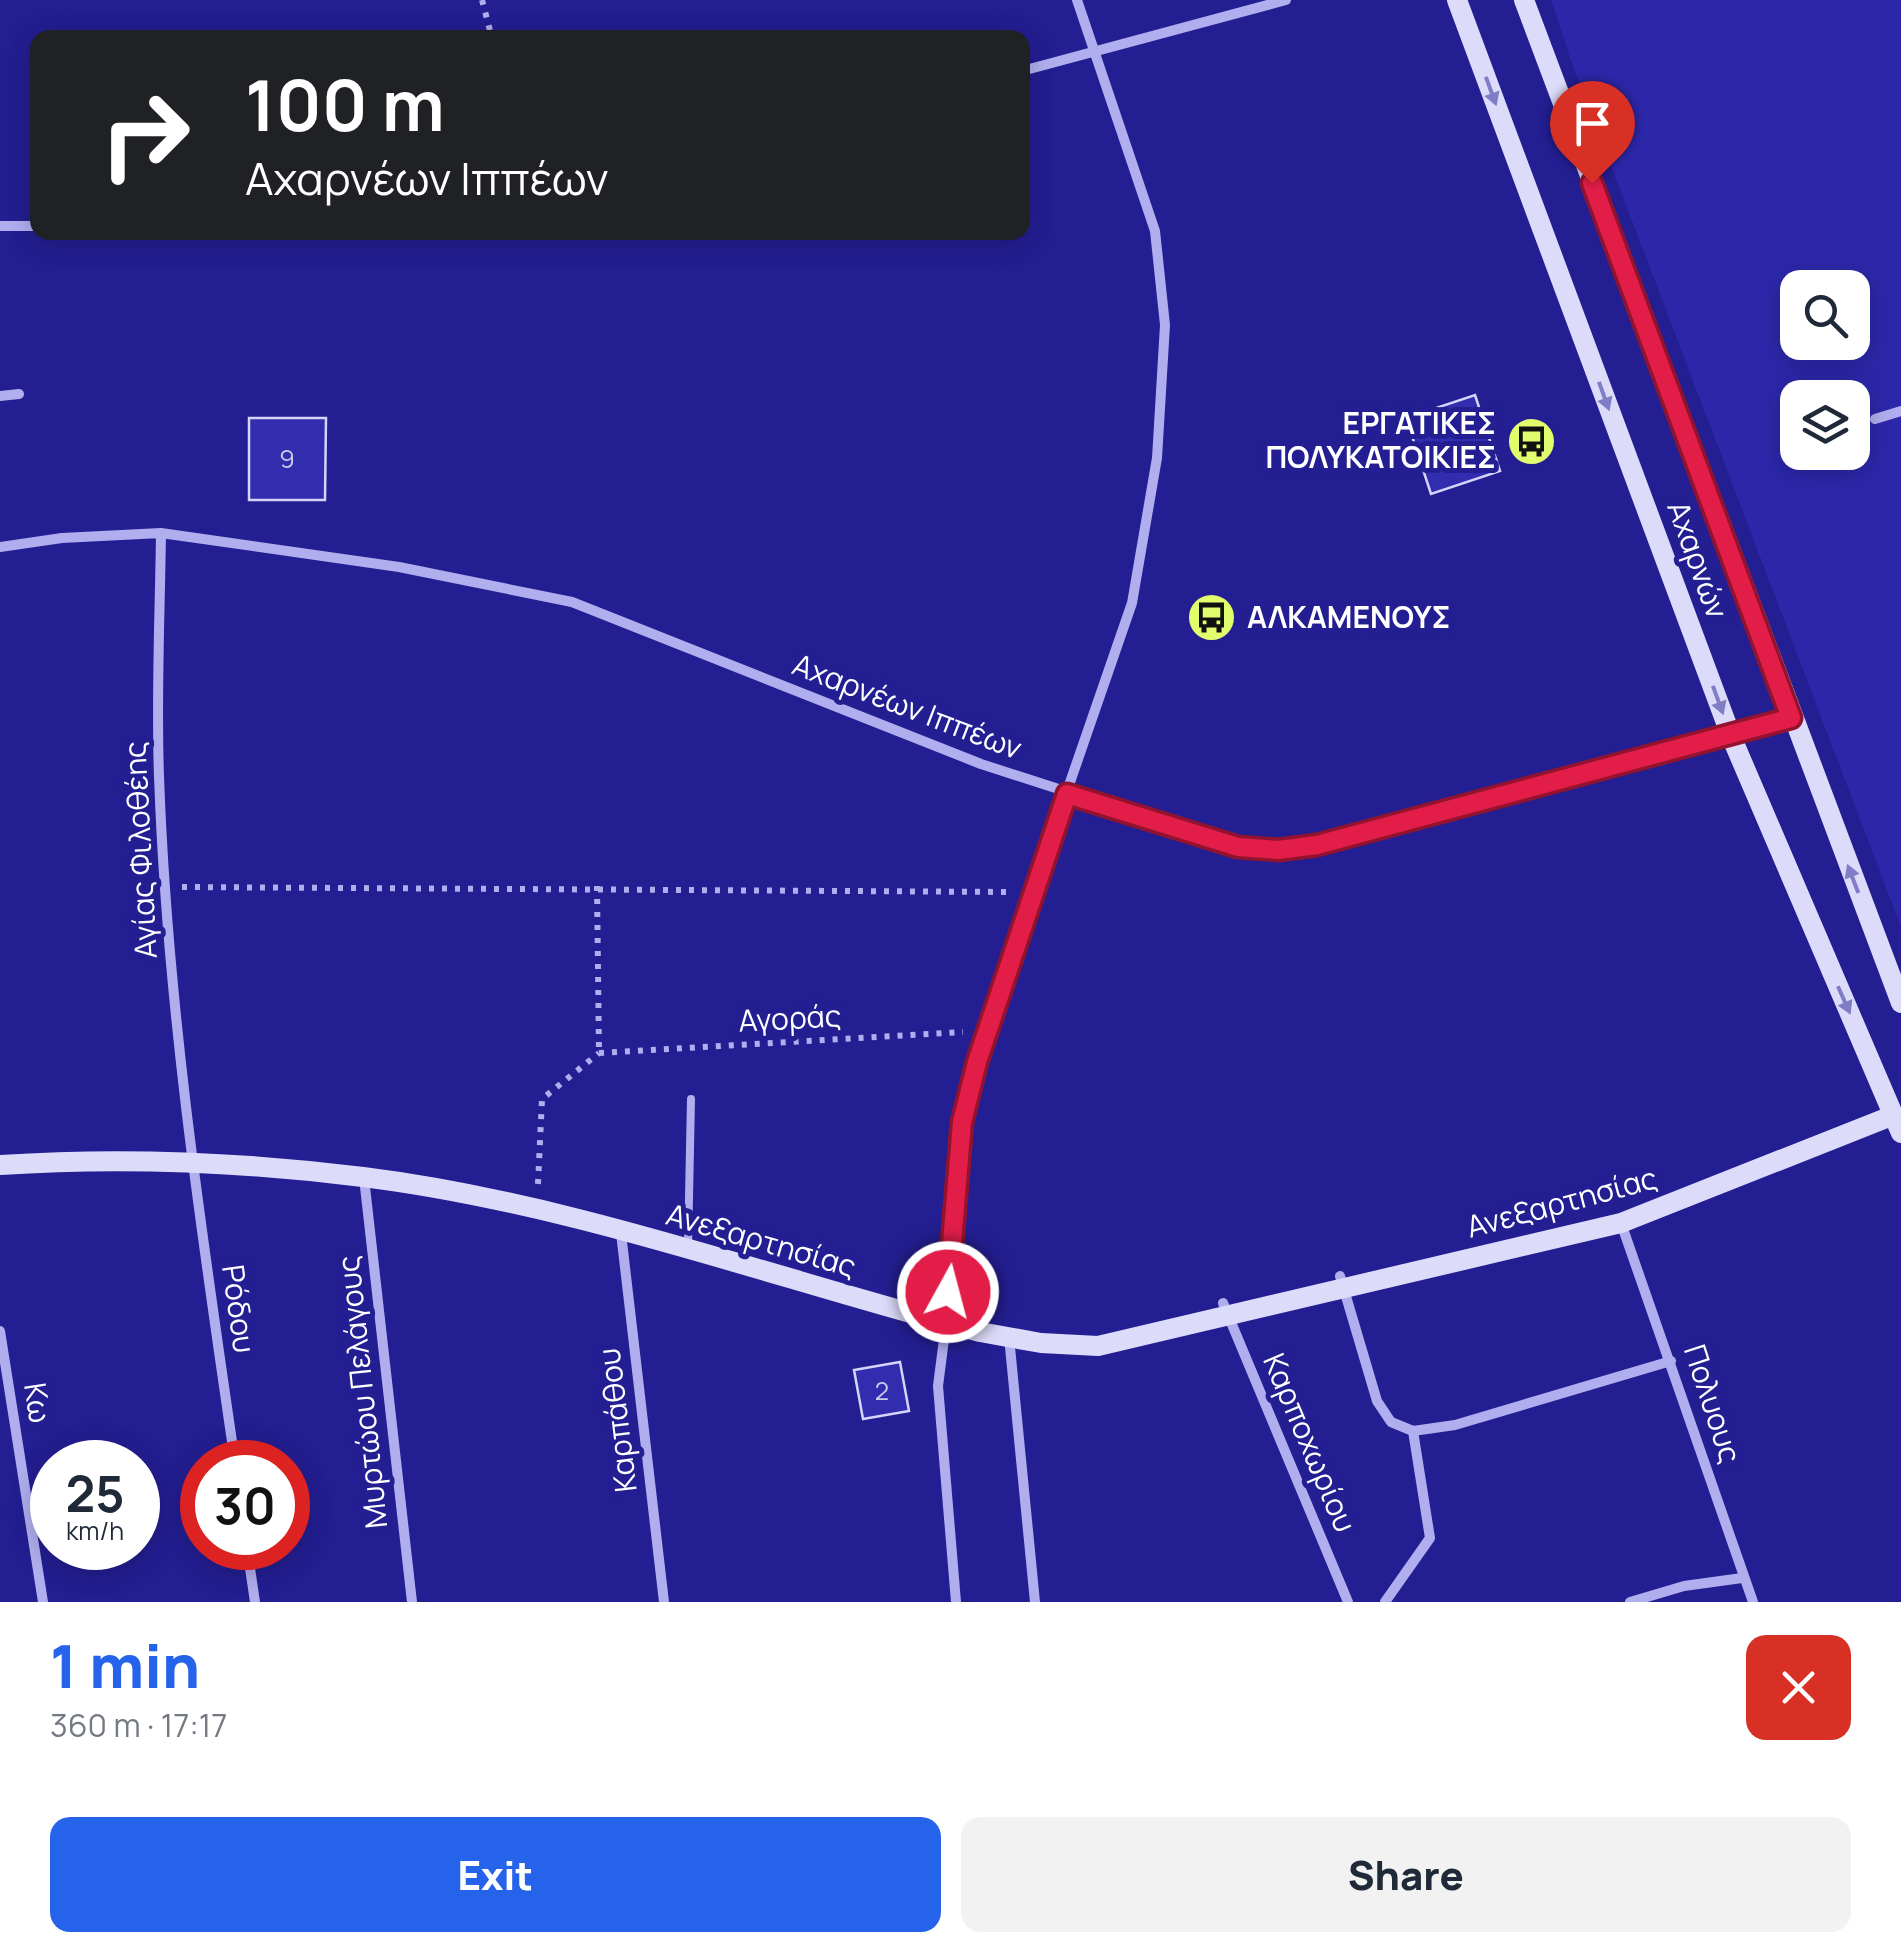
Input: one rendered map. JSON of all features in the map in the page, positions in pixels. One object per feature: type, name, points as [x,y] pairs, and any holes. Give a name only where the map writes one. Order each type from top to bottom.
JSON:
[{"type":"main road","name":"Αχαρνών","points":[[1456,0],[1731,736],[1897,1124]]},
{"type":"main road","name":"Αχαρνών","points":[[1524,0],[1901,1003]]},
{"type":"main road","name":"Ανεξαρτησίας","points":[[0,1165],[86,1159],[364,1177],[536,1210],[942,1322],[1009,1337],[1098,1346],[1226,1310],[1621,1223],[1897,1124]]},
{"type":"street","points":[[956,1602],[938,1386],[942,1322],[954,1261],[962,1122],[984,1031],[1132,603],[1157,458],[1164,325],[1155,231],[1077,0]]},
{"type":"street","points":[[1030,69],[1286,0]]},
{"type":"street","points":[[0,226],[30,226]]},
{"type":"street","points":[[0,396],[18,394]]},
{"type":"street","points":[[1875,419],[1901,410]]},
{"type":"street","name":"Αχαρνέων Ιππέων","points":[[0,547],[62,538],[162,533],[398,567],[572,602],[1067,794],[1238,847],[1278,850],[1317,845],[1791,718]]},
{"type":"street","name":"Αγίας Φιλοθέης","points":[[162,533],[158,774],[192,1164]]},
{"type":"street","name":"Ρόδου","points":[[192,1164],[231,1440]]},
{"type":"street","name":"Μυρτώου Πελάγους","points":[[364,1177],[412,1602]]},
{"type":"street","name":"Πολυους","points":[[1621,1223],[1752,1602]]},
{"type":"street","name":"Καρπάθου","points":[[621,1233],[664,1602]]},
{"type":"street","points":[[1342,1283],[1377,1400],[1391,1422],[1412,1431],[1455,1425],[1671,1361]]},
{"type":"street","name":"Καρποχωρίου","points":[[1226,1310],[1348,1602]]},
{"type":"street","name":"Κω","points":[[0,1331],[44,1602]]},
{"type":"street","points":[[1009,1337],[1035,1602]]},
{"type":"street","points":[[1384,1602],[1430,1538],[1412,1431]]},
{"type":"street","points":[[250,1570],[254,1602]]},
{"type":"street","points":[[1630,1602],[1684,1586],[1742,1578]]},
{"type":"lane","points":[[688,1251],[690,1099]]},
{"type":"path","points":[[482,0],[490,30]]},
{"type":"path","points":[[536,1210],[542,1099],[599,1052],[598,886]]},
{"type":"path","points":[[166,887],[598,886],[1031,893]]},
{"type":"path","name":"Αγοράς","points":[[599,1052],[984,1031]]},
{"type":"shaded area","points":[[1551,0],[1901,0],[1901,927],[1570,58]]},
{"type":"building","points":[[1475,395],[1500,471],[1431,494],[1406,418]]},
{"type":"building","points":[[249,418],[326,418],[325,500],[249,500]]},
{"type":"building","points":[[900,1362],[909,1411],[863,1419],[854,1370]]},
{"type":"place","name":"ΕΡΓΑΤΙΚΕΣ ΠΟΛΥΚΑΤΟΙΚΙΕΣ","points":[[1531,441]]},
{"type":"place","name":"ΑΛΚΑΜΕΝΟΥΣ","points":[[1212,618]]},
{"type":"route","points":[[948,1292],[954,1261],[962,1122],[984,1031],[1067,794],[1238,847],[1278,850],[1317,845],[1674,753],[1791,718],[1592,183]]}]
